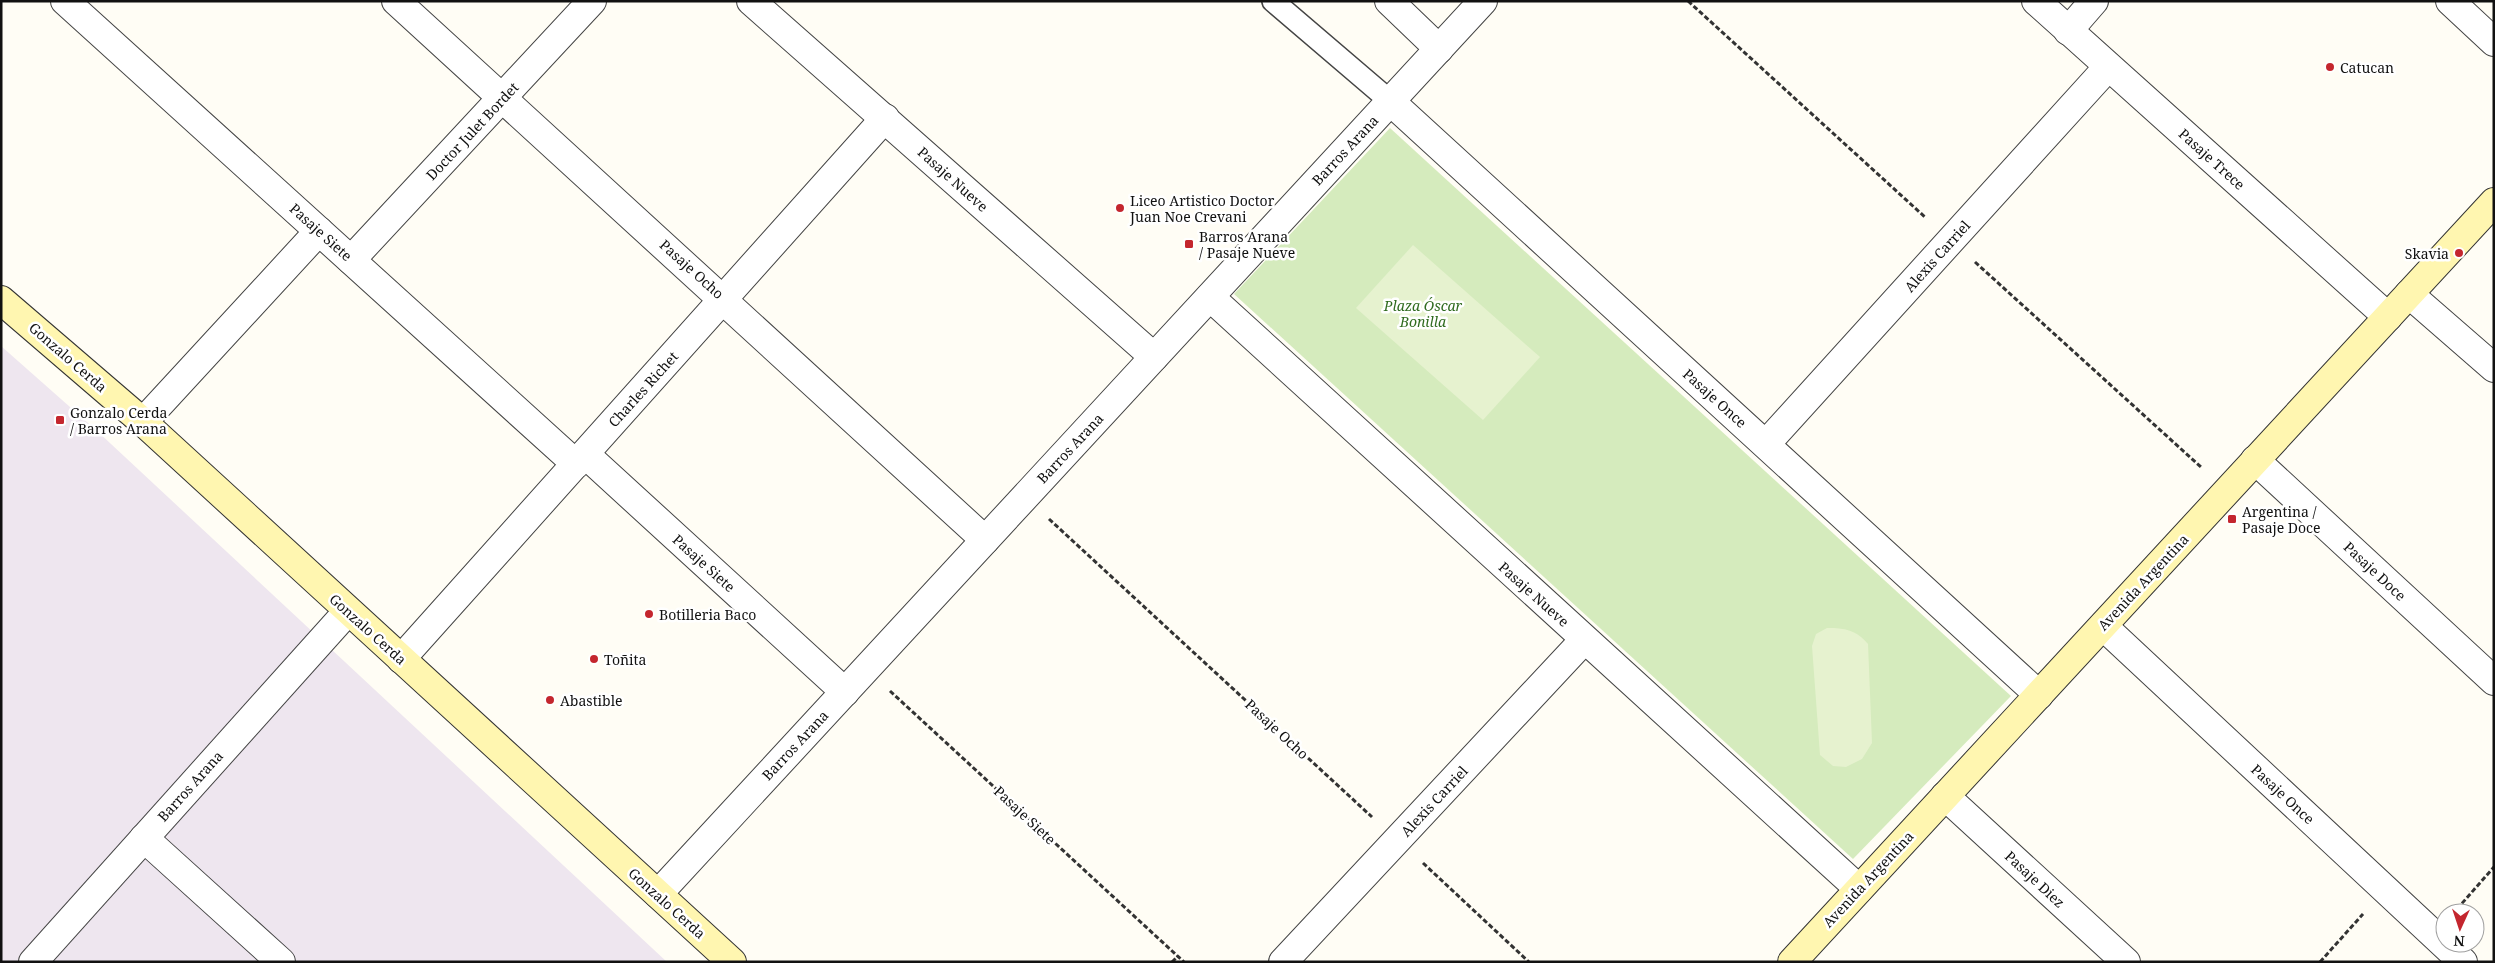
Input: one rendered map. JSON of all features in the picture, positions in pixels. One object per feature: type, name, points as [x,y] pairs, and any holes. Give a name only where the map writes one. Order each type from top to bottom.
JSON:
[{"type":"street","name":"Pasaje Siete","points":[[65,1],[319,231],[845,692]]},
{"type":"street","name":"Pasaje Ocho","points":[[396,1],[724,299],[985,540]]},
{"type":"street","name":"Doctor Julet Bordet","points":[[352,260],[592,1]]},
{"type":"street","name":"Pasaje Nueve","points":[[751,1],[1154,357]]},
{"type":"street","points":[[1389,1],[1439,49]]},
{"type":"street","name":"Barros Arana","points":[[658,894],[1483,1]]},
{"type":"street","name":"Pasaje Trece","points":[[2036,1],[2388,317]]},
{"type":"street","points":[[2068,30],[2094,1]]},
{"type":"street","points":[[2450,1],[2494,42]]},
{"type":"street","name":"Alexis Carriel","points":[[1766,444],[2108,66]]},
{"type":"street","name":"Pasaje Once","points":[[1390,101],[2039,695]]},
{"type":"street","name":"Charles Richet","points":[[401,660],[885,118]]},
{"type":"street","name":"Avenida Argentina","points":[[1792,962],[2494,202]]},
{"type":"street","points":[[143,422],[319,231]]},
{"type":"street","points":[[2409,294],[2494,368]]},
{"type":"street","name":"Pasaje Nueve","points":[[1210,297],[1859,890]]},
{"type":"street","name":"Gonzalo Cerda","points":[[1,300],[143,422],[732,962]]},
{"type":"street","name":"Pasaje Doce","points":[[2255,460],[2494,681]]},
{"type":"street","name":"Barros Arana","points":[[33,962],[348,611]]},
{"type":"street","name":"Pasaje Once","points":[[2103,626],[2463,962]]},
{"type":"street","name":"Alexis Carriel","points":[[1283,962],[1584,640]]},
{"type":"street","name":"Pasaje Diez","points":[[1945,796],[2126,962]]},
{"type":"street","points":[[144,838],[281,962]]},
{"type":"lane","points":[[1273,1],[1390,101]]},
{"type":"path","name":"Pasaje Ocho","points":[[1025,497],[1529,962]]},
{"type":"path","name":"Pasaje Siete","points":[[866,669],[1184,962]]},
{"type":"path","points":[[2462,903],[2494,867]]},
{"type":"path","points":[[2320,962],[2386,889]]},
{"type":"path","points":[[1172,962],[1178,956]]},
{"type":"shaded area","points":[[1,346],[96,430],[667,962],[1,962]]},
{"type":"green space","name":"Plaza Óscar Bonilla","points":[[1390,128],[2011,696],[1853,859],[1234,294]]},
{"type":"green space","points":[[1413,245],[1540,357],[1483,420],[1356,308]]},
{"type":"green space","points":[[1827,628],[1850,631],[1868,644],[1872,743],[1862,759],[1846,767],[1833,766],[1820,755],[1812,646],[1816,634]]},
{"type":"place","name":"Catucan","points":[[2330,67]]},
{"type":"place","name":"Liceo Artistico Doctor Juan Noe Crevani","points":[[1120,208]]},
{"type":"place","name":"Barros Arana / Pasaje Nueve","points":[[1189,244]]},
{"type":"place","name":"Skavia","points":[[2459,253]]},
{"type":"place","name":"Gonzalo Cerda / Barros Arana","points":[[60,420]]},
{"type":"place","name":"Argentina / Pasaje Doce","points":[[2232,519]]},
{"type":"place","name":"Botilleria Baco","points":[[649,614]]},
{"type":"place","name":"Toñita","points":[[594,659]]},
{"type":"place","name":"Abastible","points":[[550,700]]}]
